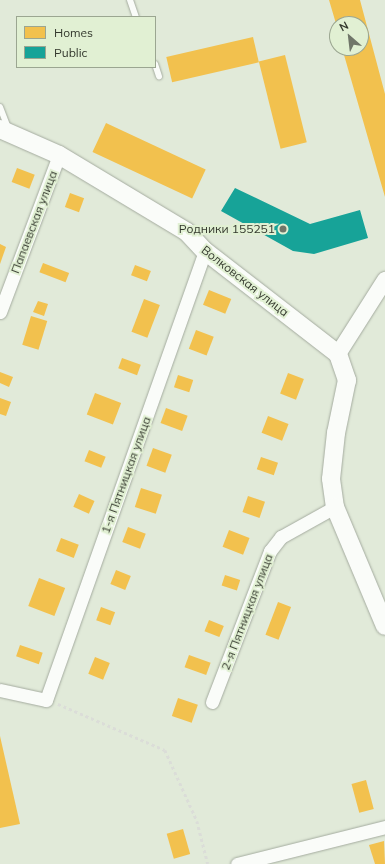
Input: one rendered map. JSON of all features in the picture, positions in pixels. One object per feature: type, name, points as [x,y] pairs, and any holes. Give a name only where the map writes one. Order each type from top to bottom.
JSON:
[{"type":"main road","name":"Волковская улица","points":[[5,131],[60,155],[187,232],[205,251],[338,354]]},
{"type":"main road","points":[[338,354],[347,380],[336,433],[331,479],[335,507],[385,626]]},
{"type":"street","name":"Папаевская улица","points":[[0,312],[60,155]]},
{"type":"street","name":"1-я Пятницкая улица","points":[[46,700],[205,251]]},
{"type":"street","points":[[338,354],[384,288]]},
{"type":"street","name":"2-я Пятницкая улица","points":[[212,702],[270,551],[281,537],[335,507]]},
{"type":"street","points":[[0,690],[46,700]]},
{"type":"street","points":[[237,864],[385,827]]},
{"type":"lane","points":[[130,0],[136,16]]},
{"type":"lane","points":[[156,67],[159,76]]},
{"type":"lane","points":[[0,107],[5,131]]},
{"type":"path","points":[[46,700],[165,750],[197,821],[208,864]]},
{"type":"building: Homes","points":[[329,0],[360,0],[364,16],[334,16]]},
{"type":"building: Homes","points":[[369,34],[385,94],[385,197],[344,56],[369,56]]},
{"type":"building: Homes","points":[[253,37],[259,62],[172,82],[166,57]]},
{"type":"building: Homes","points":[[285,55],[307,142],[281,149],[259,62]]},
{"type":"building: Homes","points":[[106,123],[206,169],[192,198],[92,152]]},
{"type":"building: Homes","points":[[17,168],[35,175],[29,189],[12,182]]},
{"type":"building: Homes","points":[[70,193],[84,198],[79,212],[65,207]]},
{"type":"building: Homes","points":[[0,244],[6,247],[0,264]]},
{"type":"building: Homes","points":[[43,263],[69,273],[66,282],[39,272]]},
{"type":"building: Homes","points":[[135,265],[151,271],[147,281],[131,275]]},
{"type":"building: Homes","points":[[209,290],[231,299],[225,314],[203,305]]},
{"type":"building: Homes","points":[[144,299],[160,305],[147,338],[131,332]]},
{"type":"building: Homes","points":[[38,301],[48,304],[44,316],[33,312]]},
{"type":"building: Homes","points":[[31,316],[47,321],[38,350],[22,345]]},
{"type":"building: Homes","points":[[196,330],[214,337],[207,355],[189,349]]},
{"type":"building: Homes","points":[[122,358],[141,365],[137,375],[118,368]]},
{"type":"building: Homes","points":[[0,372],[13,377],[9,387],[0,383]]},
{"type":"building: Homes","points":[[288,373],[304,379],[296,400],[280,394]]},
{"type":"building: Homes","points":[[178,375],[193,380],[189,392],[174,387]]},
{"type":"building: Homes","points":[[95,393],[121,403],[113,425],[87,414]]},
{"type":"building: Homes","points":[[0,398],[11,402],[6,416],[0,414]]},
{"type":"building: Homes","points":[[166,408],[188,416],[182,431],[161,423]]},
{"type":"building: Homes","points":[[268,416],[289,424],[282,441],[262,433]]},
{"type":"building: Homes","points":[[153,448],[172,455],[165,473],[147,466]]},
{"type":"building: Homes","points":[[89,450],[106,457],[101,468],[85,461]]},
{"type":"building: Homes","points":[[261,457],[278,463],[274,475],[257,469]]},
{"type":"building: Homes","points":[[141,488],[162,495],[156,514],[135,507]]},
{"type":"building: Homes","points":[[79,494],[95,501],[89,514],[73,507]]},
{"type":"building: Homes","points":[[248,496],[265,502],[259,518],[242,512]]},
{"type":"building: Homes","points":[[128,527],[146,534],[140,549],[122,542]]},
{"type":"building: Homes","points":[[229,530],[250,538],[243,555],[223,547]]},
{"type":"building: Homes","points":[[61,538],[79,545],[74,558],[56,551]]},
{"type":"building: Homes","points":[[116,570],[131,576],[125,590],[110,584]]},
{"type":"building: Homes","points":[[225,575],[240,580],[237,590],[222,585]]},
{"type":"building: Homes","points":[[39,578],[65,588],[54,616],[28,606]]},
{"type":"building: Homes","points":[[278,602],[291,607],[279,640],[265,635]]},
{"type":"building: Homes","points":[[101,607],[115,612],[110,625],[96,620]]},
{"type":"building: Homes","points":[[209,620],[224,626],[219,637],[205,631]]},
{"type":"building: Homes","points":[[20,645],[43,653],[39,664],[16,656]]},
{"type":"building: Homes","points":[[189,655],[211,663],[206,675],[185,667]]},
{"type":"building: Homes","points":[[95,657],[110,663],[103,680],[88,674]]},
{"type":"building: Homes","points":[[178,698],[198,705],[192,723],[172,716]]},
{"type":"building: Homes","points":[[0,736],[20,824],[0,828]]},
{"type":"building: Homes","points":[[366,780],[374,809],[359,813],[352,784]]},
{"type":"building: Homes","points":[[183,829],[190,854],[174,859],[167,834]]},
{"type":"building: Homes","points":[[384,841],[385,864],[375,864],[369,845]]},
{"type":"building: Public","points":[[235,188],[310,224],[360,210],[368,238],[314,254],[293,251],[221,211]]},
{"type":"place","name":"Родники 155251","points":[[283,229]]}]
